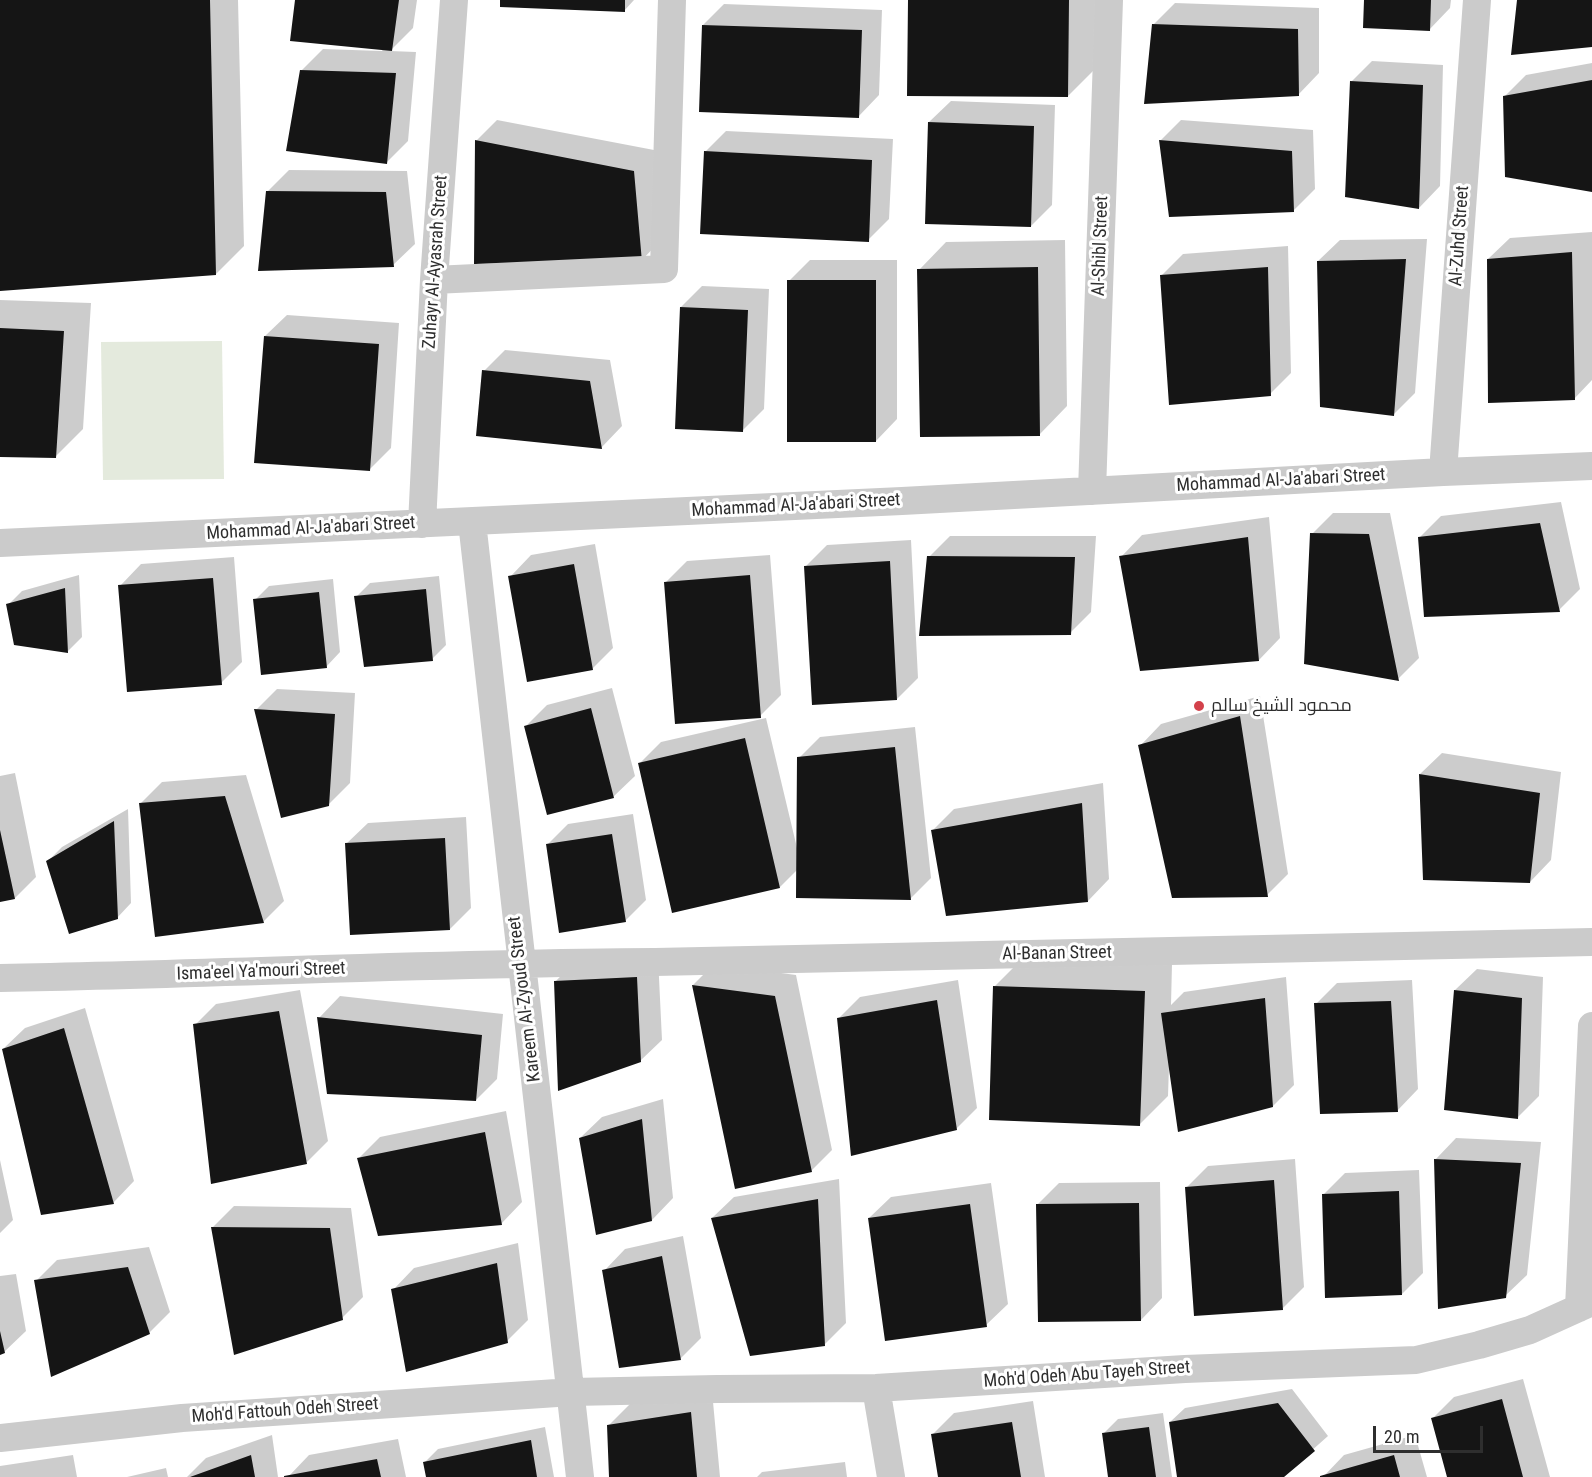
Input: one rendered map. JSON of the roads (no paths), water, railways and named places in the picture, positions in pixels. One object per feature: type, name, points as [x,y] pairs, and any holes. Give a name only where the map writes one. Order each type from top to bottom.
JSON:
[{"type":"street","name":"Zuhayr Al-Ayasrah Street","points":[[422,524],[434,280],[454,0]]},
{"type":"street","points":[[434,280],[664,269],[672,0]]},
{"type":"street","name":"Al-Shibl Street","points":[[1092,491],[1109,0]]},
{"type":"street","name":"Al-Zuhd Street","points":[[1443,472],[1477,0]]},
{"type":"street","name":"Mohammad Al-Ja'abari Street","points":[[0,543],[472,522],[1592,466]]},
{"type":"street","name":"Kareem Al-Zyoud Street","points":[[472,522],[580,1477]]},
{"type":"street","name":"Al-Banan Street","points":[[521,963],[666,962],[1592,942]]},
{"type":"street","name":"Isma'eel Ya'mouri Street","points":[[0,978],[182,975],[521,963]]},
{"type":"street","points":[[1586,1305],[1592,1026]]},
{"type":"street","name":"Moh'd Odeh Abu Tayeh Street","points":[[572,1392],[876,1388],[1185,1369],[1416,1360],[1530,1330],[1586,1305]]},
{"type":"street","points":[[876,1388],[891,1477]]},
{"type":"street","name":"Moh'd Fattouh Odeh Street","points":[[0,1438],[182,1418],[572,1392]]},
{"type":"place","name":"محمود الشيخ سالم","points":[[1199,706]]}]
